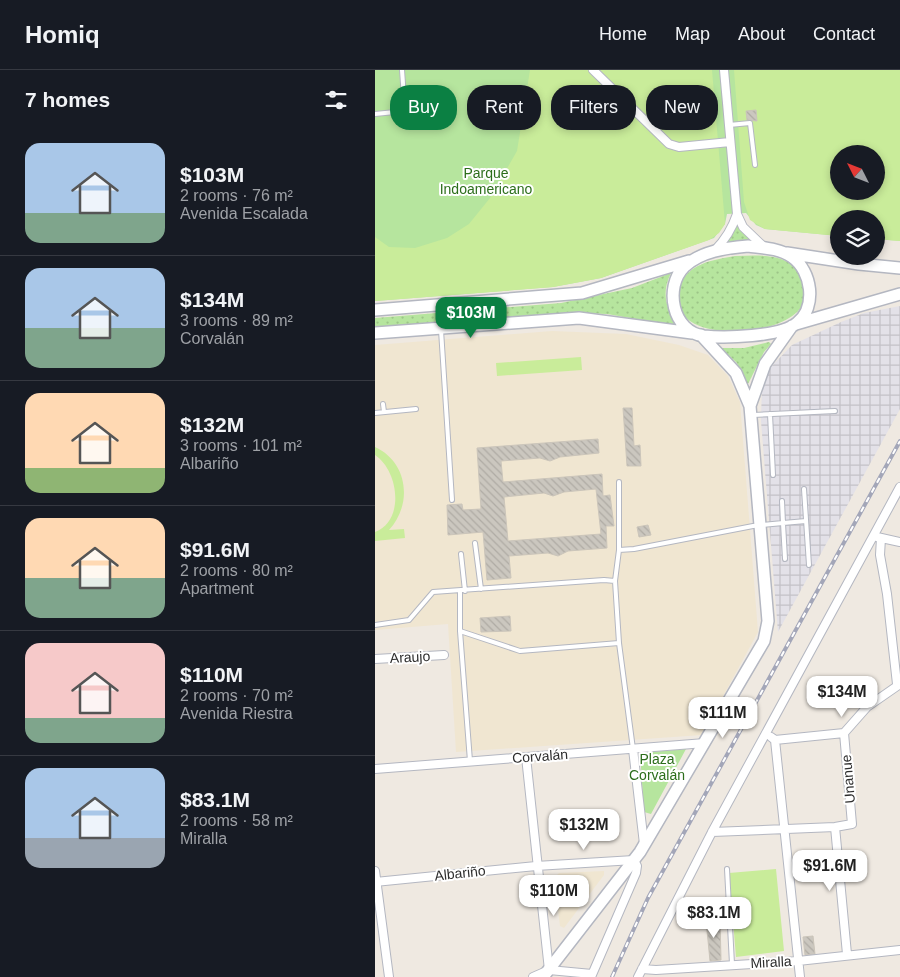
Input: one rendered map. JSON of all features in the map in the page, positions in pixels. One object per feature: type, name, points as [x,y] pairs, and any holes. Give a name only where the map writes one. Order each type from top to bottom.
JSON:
[{"type":"main road","points":[[375,310],[582,293],[693,260],[713,251],[748,246],[900,268]]},
{"type":"main road","points":[[750,411],[765,364],[808,305],[809,284],[800,264],[783,252]]},
{"type":"main road","points":[[548,975],[644,845],[764,642],[768,621],[762,553],[763,525],[750,411],[736,373],[699,335],[686,327],[678,316],[673,304],[673,291],[676,279],[683,268],[693,260]]},
{"type":"main road","points":[[375,333],[579,318],[699,335],[747,336],[794,325],[900,294]]},
{"type":"street","points":[[593,70],[669,144],[679,147],[730,142]]},
{"type":"street","points":[[724,70],[737,214],[743,227],[765,248]]},
{"type":"street","points":[[713,251],[725,241],[733,228],[737,214]]},
{"type":"street","points":[[638,977],[712,832],[900,487]]},
{"type":"street","points":[[873,536],[900,542]]},
{"type":"street","points":[[775,740],[844,733],[867,707],[899,684],[880,555],[881,538]]},
{"type":"street","name":"Araujo","points":[[375,659],[444,655]]},
{"type":"street","points":[[766,732],[775,740],[800,977]]},
{"type":"street","name":"Unanue","points":[[835,827],[852,824],[844,733]]},
{"type":"street","name":"Corvalán","points":[[375,769],[705,743]]},
{"type":"street","points":[[633,749],[644,845]]},
{"type":"street","points":[[526,757],[548,975]]},
{"type":"street","points":[[712,832],[835,827],[847,954]]},
{"type":"street","points":[[533,977],[591,975],[635,873],[637,866],[634,860]]},
{"type":"street","name":"Albariño","points":[[376,882],[536,866],[634,860]]},
{"type":"street","points":[[375,871],[389,977]]},
{"type":"street","name":"Miralla","points":[[641,969],[656,973],[732,964],[798,961],[847,954],[900,950]]},
{"type":"lane","points":[[375,114],[405,111],[402,70]]},
{"type":"lane","points":[[729,125],[750,123],[755,165]]},
{"type":"lane","points":[[441,328],[452,500]]},
{"type":"lane","points":[[383,404],[384,412]]},
{"type":"lane","points":[[375,413],[416,409]]},
{"type":"lane","points":[[750,411],[771,414],[835,411]]},
{"type":"lane","points":[[771,414],[773,475]]},
{"type":"lane","points":[[619,482],[619,550],[615,581],[619,643],[633,749]]},
{"type":"lane","points":[[804,489],[809,565]]},
{"type":"lane","points":[[782,501],[785,559]]},
{"type":"lane","points":[[619,550],[634,549],[763,525],[806,522]]},
{"type":"lane","points":[[475,543],[481,590]]},
{"type":"lane","points":[[461,554],[463,591],[459,631],[471,762]]},
{"type":"lane","points":[[375,625],[409,620],[433,592],[604,580],[615,581]]},
{"type":"lane","points":[[459,631],[520,651],[619,643]]},
{"type":"lane","points":[[727,870],[732,964]]},
{"type":"shaded area","points":[[900,306],[900,409],[778,632],[761,421],[762,383],[770,368],[792,345],[864,313]]},
{"type":"shaded area","points":[[552,331],[626,334],[679,345],[708,355],[728,376],[740,402],[758,632],[702,735],[456,752],[448,624],[375,630],[375,345]]},
{"type":"shaded area","points":[[604,871],[604,875],[564,928],[560,926],[554,878],[559,873]]},
{"type":"green space","name":"Parque Indoamericano","points":[[375,70],[900,70],[900,241],[885,240],[885,210],[830,210],[830,235],[765,229],[756,225],[746,213],[727,214],[725,224],[714,238],[601,278],[553,287],[375,301]]},
{"type":"green space","points":[[530,70],[712,70],[713,85],[646,85],[646,130],[717,130],[725,224],[719,233],[709,240],[601,278],[553,287],[375,301],[375,237],[389,247],[415,248],[447,238],[469,224],[490,198],[517,151],[520,130],[541,130],[541,85],[528,85]]},
{"type":"green space","points":[[734,70],[900,70],[900,241],[885,240],[885,210],[830,210],[830,235],[765,229],[750,220],[744,202]]},
{"type":"green space","points":[[737,220],[751,240],[725,243]]},
{"type":"green space","points":[[735,256],[769,256],[788,262],[796,269],[805,290],[801,307],[786,320],[764,328],[738,331],[712,330],[692,322],[679,308],[679,288],[683,280],[688,273],[702,264]]},
{"type":"green space","points":[[671,273],[666,287],[666,300],[677,326],[607,314],[577,313],[375,328],[375,318],[561,303],[632,288]]},
{"type":"green space","points":[[769,342],[771,344],[764,352],[747,386],[737,363],[721,348],[744,348]]},
{"type":"green space","points":[[581,357],[582,370],[497,376],[496,363]]},
{"type":"green space","points":[[375,447],[386,454],[400,473],[404,496],[402,508],[397,520],[389,530],[404,529],[405,538],[375,541],[375,532],[385,526],[391,518],[395,507],[395,495],[389,472],[383,462],[375,455]]},
{"type":"green space","name":"Plaza Corvalán","points":[[686,749],[651,814],[644,812],[640,753]]},
{"type":"green space","points":[[776,869],[784,951],[736,957],[729,873]]},
{"type":"building","points":[[756,110],[757,121],[747,120],[746,111]]},
{"type":"building","points":[[623,408],[632,408],[634,446],[640,445],[641,466],[627,466]]},
{"type":"building","points":[[598,439],[599,453],[560,457],[550,461],[540,458],[501,461],[503,482],[602,474],[603,496],[610,495],[614,526],[606,526],[607,548],[568,551],[558,556],[548,553],[509,556],[511,578],[487,580],[483,532],[448,535],[447,505],[462,504],[463,510],[481,509],[477,448]],"holes":[[[596,489],[601,534],[508,541],[504,497],[544,493],[553,496],[564,492]]]},
{"type":"building","points":[[648,525],[651,535],[639,537],[637,527]]},
{"type":"building","points":[[510,616],[511,631],[481,632],[480,618]]},
{"type":"building","points":[[720,919],[721,960],[710,961],[706,920]]},
{"type":"building","points":[[813,936],[815,954],[805,955],[803,937]]},
{"type":"railway","points":[[612,977],[648,898],[900,441]]}]
